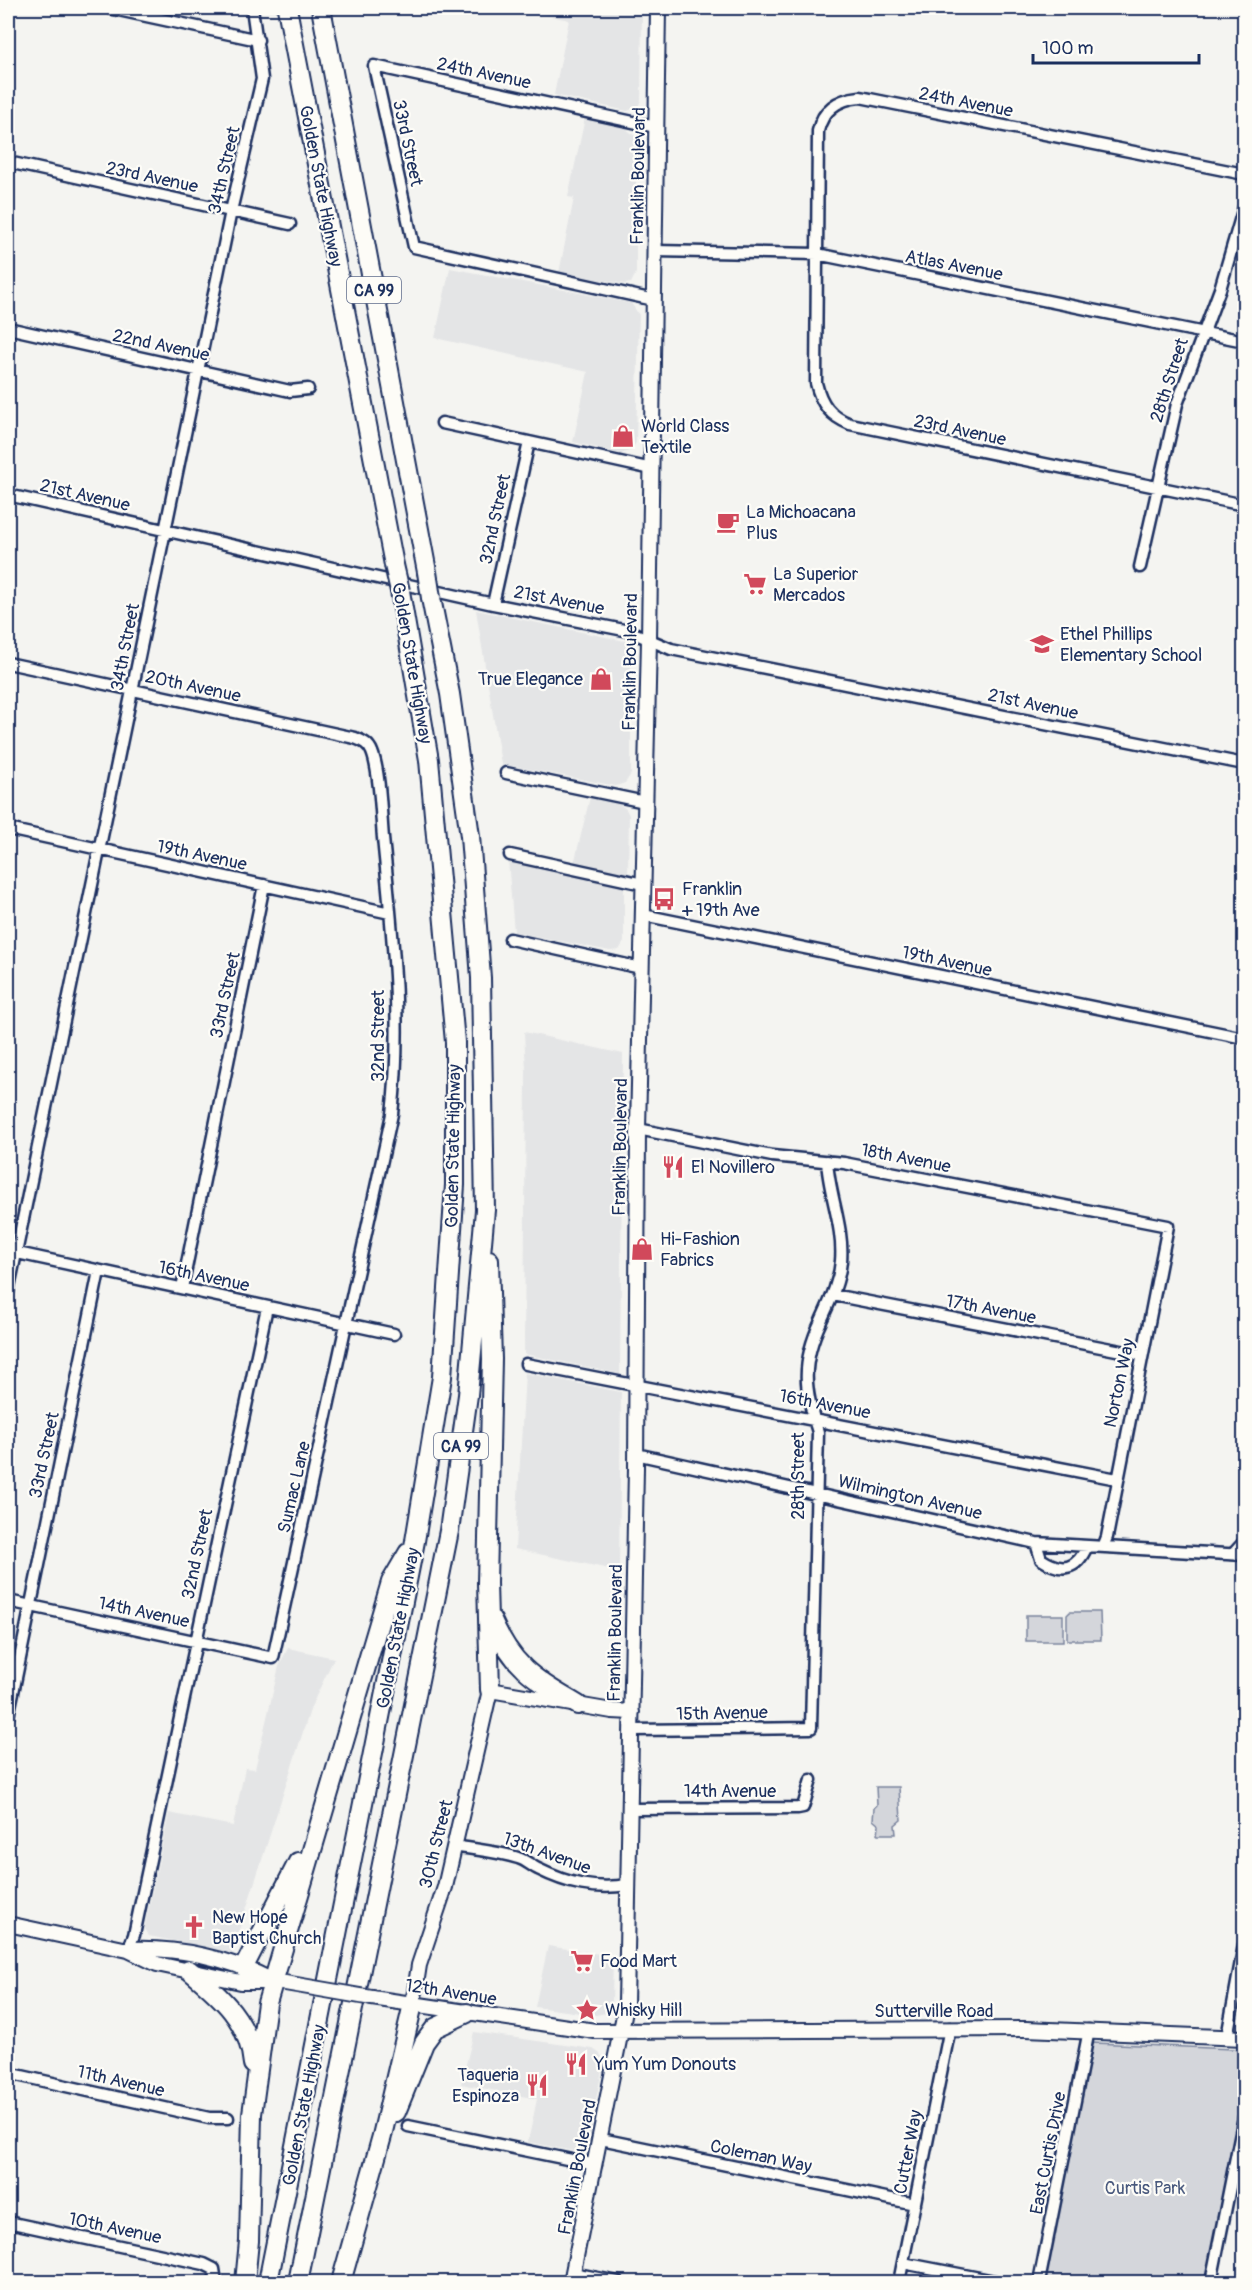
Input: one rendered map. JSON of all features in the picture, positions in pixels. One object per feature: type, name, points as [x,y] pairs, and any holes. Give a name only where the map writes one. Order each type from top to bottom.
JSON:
[{"type":"highway","name":"Golden State Highway","points":[[268,2283],[415,1541],[443,1366],[455,1185],[455,1042],[429,760],[400,591],[287,8]]},
{"type":"highway","name":"Golden State Highway","points":[[298,2283],[449,1532],[468,1395],[485,1210],[481,978],[470,836],[450,694],[321,8]]},
{"type":"highway","points":[[485,1210],[491,1279],[492,1359],[488,1612],[490,1690]]},
{"type":"highway","points":[[245,2283],[255,2084],[267,2003],[279,1982],[319,1820],[363,1681],[391,1582],[415,1541]]},
{"type":"highway","points":[[488,1612],[501,1642],[516,1662],[533,1677],[578,1705]]},
{"type":"highway","points":[[244,1967],[319,1820]]},
{"type":"highway","points":[[189,1970],[221,1997],[241,2022],[252,2055],[255,2084]]},
{"type":"highway","points":[[341,2283],[382,2136],[405,2003]]},
{"type":"highway","points":[[382,2136],[401,2104],[424,2043],[435,2028],[467,2013]]},
{"type":"main road","name":"Franklin Boulevard","points":[[572,2278],[623,2031],[626,2005],[636,1454],[634,1383],[638,1129],[649,640],[658,8]]},
{"type":"main road","points":[[490,1690],[632,1712]]},
{"type":"main road","name":"30th Street","points":[[405,2003],[445,1887],[490,1690]]},
{"type":"main road","name":"12th Avenue","points":[[8,1924],[128,1950],[157,1964],[241,1982],[279,1982],[569,2029],[623,2031]]},
{"type":"main road","name":"12th Avenue","points":[[128,1950],[158,1948],[244,1967],[279,1982]]},
{"type":"main road","name":"Sutterville Road","points":[[623,2031],[950,2028],[1089,2030],[1245,2037]]},
{"type":"street","points":[[108,8],[258,40]]},
{"type":"street","name":"34th Street","points":[[8,1292],[12,1252],[134,690],[231,211],[262,79],[252,8]]},
{"type":"street","name":"24th Avenue","points":[[374,66],[656,127]]},
{"type":"street","name":"33rd Street","points":[[374,66],[414,247],[654,300]]},
{"type":"street","name":"24th Avenue","points":[[817,254],[818,131],[825,113],[848,98],[860,97],[1245,174]]},
{"type":"street","name":"23rd Avenue","points":[[8,162],[290,225]]},
{"type":"street","name":"28th Street","points":[[1140,567],[1177,404],[1231,258],[1245,207]]},
{"type":"street","name":"Atlas Avenue","points":[[655,251],[817,254],[1245,341]]},
{"type":"street","name":"23rd Avenue","points":[[817,254],[816,383],[825,407],[841,420],[1245,506]]},
{"type":"street","name":"22nd Avenue","points":[[8,328],[290,391],[308,389]]},
{"type":"street","points":[[442,423],[652,469]]},
{"type":"street","name":"32nd Street","points":[[493,603],[529,442]]},
{"type":"street","name":"21st Avenue","points":[[8,495],[493,603],[629,630],[671,649],[1245,764]]},
{"type":"street","name":"20th Avenue","points":[[8,663],[355,738],[369,746]]},
{"type":"street","name":"32nd Street","points":[[347,1324],[392,1114],[396,1082],[397,1038],[390,913],[374,760],[369,746]]},
{"type":"street","points":[[507,773],[645,802]]},
{"type":"street","name":"19th Avenue","points":[[8,829],[390,913]]},
{"type":"street","points":[[510,855],[643,884]]},
{"type":"street","name":"33rd Street","points":[[182,1288],[264,885]]},
{"type":"street","name":"19th Avenue","points":[[643,915],[1245,1038]]},
{"type":"street","points":[[510,939],[641,968]]},
{"type":"street","name":"18th Avenue","points":[[638,1129],[772,1156],[827,1161],[1168,1226]]},
{"type":"street","name":"28th Street","points":[[811,1728],[818,1432],[806,1392],[808,1358],[813,1338],[833,1295],[842,1247],[830,1193],[827,1161]]},
{"type":"street","name":"Norton Way","points":[[1103,1547],[1107,1537],[1168,1226]]},
{"type":"street","name":"16th Avenue","points":[[12,1252],[394,1334]]},
{"type":"street","name":"33rd Street","points":[[8,1718],[99,1271]]},
{"type":"street","name":"17th Avenue","points":[[833,1295],[1142,1355]]},
{"type":"street","name":"32nd Street","points":[[128,1950],[134,1935],[267,1307]]},
{"type":"street","name":"Sumac Lane","points":[[273,1658],[347,1324]]},
{"type":"street","name":"16th Avenue","points":[[526,1364],[634,1383],[1117,1479]]},
{"type":"street","name":"Wilmington Avenue","points":[[636,1454],[1036,1543],[1239,1555]]},
{"type":"street","points":[[1239,1555],[1245,1542]]},
{"type":"street","points":[[1036,1543],[1041,1559],[1053,1567],[1065,1569],[1075,1565],[1087,1546]]},
{"type":"street","name":"14th Avenue","points":[[8,1601],[273,1658]]},
{"type":"street","name":"15th Avenue","points":[[632,1730],[811,1728]]},
{"type":"street","name":"14th Avenue","points":[[629,1809],[798,1808],[803,1807],[811,1780]]},
{"type":"street","name":"13th Avenue","points":[[454,1846],[510,1856],[562,1880],[588,1887],[610,1888],[628,1885]]},
{"type":"street","points":[[1227,2037],[1245,1945]]},
{"type":"street","name":"Cutter Way","points":[[899,2283],[950,2028]]},
{"type":"street","name":"East Curtis Drive","points":[[1039,2283],[1089,2030]]},
{"type":"street","name":"11th Avenue","points":[[8,2073],[209,2118],[228,2118]]},
{"type":"street","points":[[1211,2283],[1245,2117]]},
{"type":"street","points":[[408,2127],[596,2165]]},
{"type":"street","name":"Coleman Way","points":[[601,2139],[915,2204]]},
{"type":"street","name":"10th Avenue","points":[[8,2222],[204,2264],[214,2269],[216,2283]]},
{"type":"street","points":[[903,2263],[1000,2283]]},
{"type":"street","points":[[572,2278],[618,2283]]},
{"type":"shaded area","points":[[524,8],[642,8],[641,100],[638,107],[627,111],[554,95],[569,20],[523,10]]},
{"type":"shaded area","points":[[585,118],[624,127],[636,137],[636,273],[631,283],[624,284],[559,273],[574,198],[568,197]]},
{"type":"shaded area","points":[[450,268],[631,303],[639,315],[636,443],[629,451],[621,454],[573,442],[588,372],[435,338]]},
{"type":"shaded area","points":[[476,610],[625,641],[631,649],[631,774],[625,783],[616,786],[501,764]]},
{"type":"shaded area","points":[[590,797],[619,804],[626,809],[629,815],[628,877],[574,864]]},
{"type":"shaded area","points":[[508,860],[624,886],[624,942],[619,950],[610,951],[514,932]]},
{"type":"shaded area","points":[[524,1032],[623,1054],[620,1374],[524,1354],[526,1071]]},
{"type":"shaded area","points":[[525,1373],[621,1392],[619,1571],[515,1549]]},
{"type":"shaded area","points":[[288,1648],[334,1658],[311,1707],[232,1953],[149,1936],[144,1929],[169,1813],[233,1826],[245,1768],[255,1769],[279,1666]]},
{"type":"shaded area","points":[[548,1946],[613,1956],[612,2004],[606,2013],[596,2015],[535,2007]]},
{"type":"shaded area","points":[[474,2032],[593,2049],[599,2053],[603,2058],[603,2066],[592,2118],[592,2147],[589,2152],[583,2153],[528,2142],[537,2099],[461,2084]]},
{"type":"green space","points":[[1070,1612],[1100,1612],[1101,1640],[1067,1640],[1067,1615]]},
{"type":"green space","points":[[1026,1615],[1063,1615],[1063,1641],[1026,1641]]},
{"type":"green space","points":[[876,1787],[899,1787],[901,1820],[895,1825],[896,1834],[878,1834],[879,1825],[873,1820],[874,1808],[877,1805]]},
{"type":"green space","name":"Curtis Park","points":[[1094,2043],[1242,2051],[1244,2093],[1207,2282],[1045,2282],[1089,2050]]},
{"type":"place","name":"World Class Textile","points":[[623,436]]},
{"type":"place","name":"La Michoacana Plus","points":[[728,522]]},
{"type":"place","name":"La Superior Mercados","points":[[755,584]]},
{"type":"place","name":"Ethel Phillips Elementary School","points":[[1042,644]]},
{"type":"place","name":"True Elegance","points":[[601,679]]},
{"type":"place","name":"Franklin + 19th Ave","points":[[664,899]]},
{"type":"place","name":"El Novillero","points":[[673,1167]]},
{"type":"place","name":"Hi-Fashion Fabrics","points":[[642,1249]]},
{"type":"place","name":"New Hope Baptist Church","points":[[194,1927]]},
{"type":"place","name":"Food Mart","points":[[582,1961]]},
{"type":"place","name":"Whisky Hill","points":[[587,2010]]},
{"type":"place","name":"Yum Yum Donouts","points":[[576,2064]]},
{"type":"place","name":"Taqueria Espinoza","points":[[537,2085]]}]
